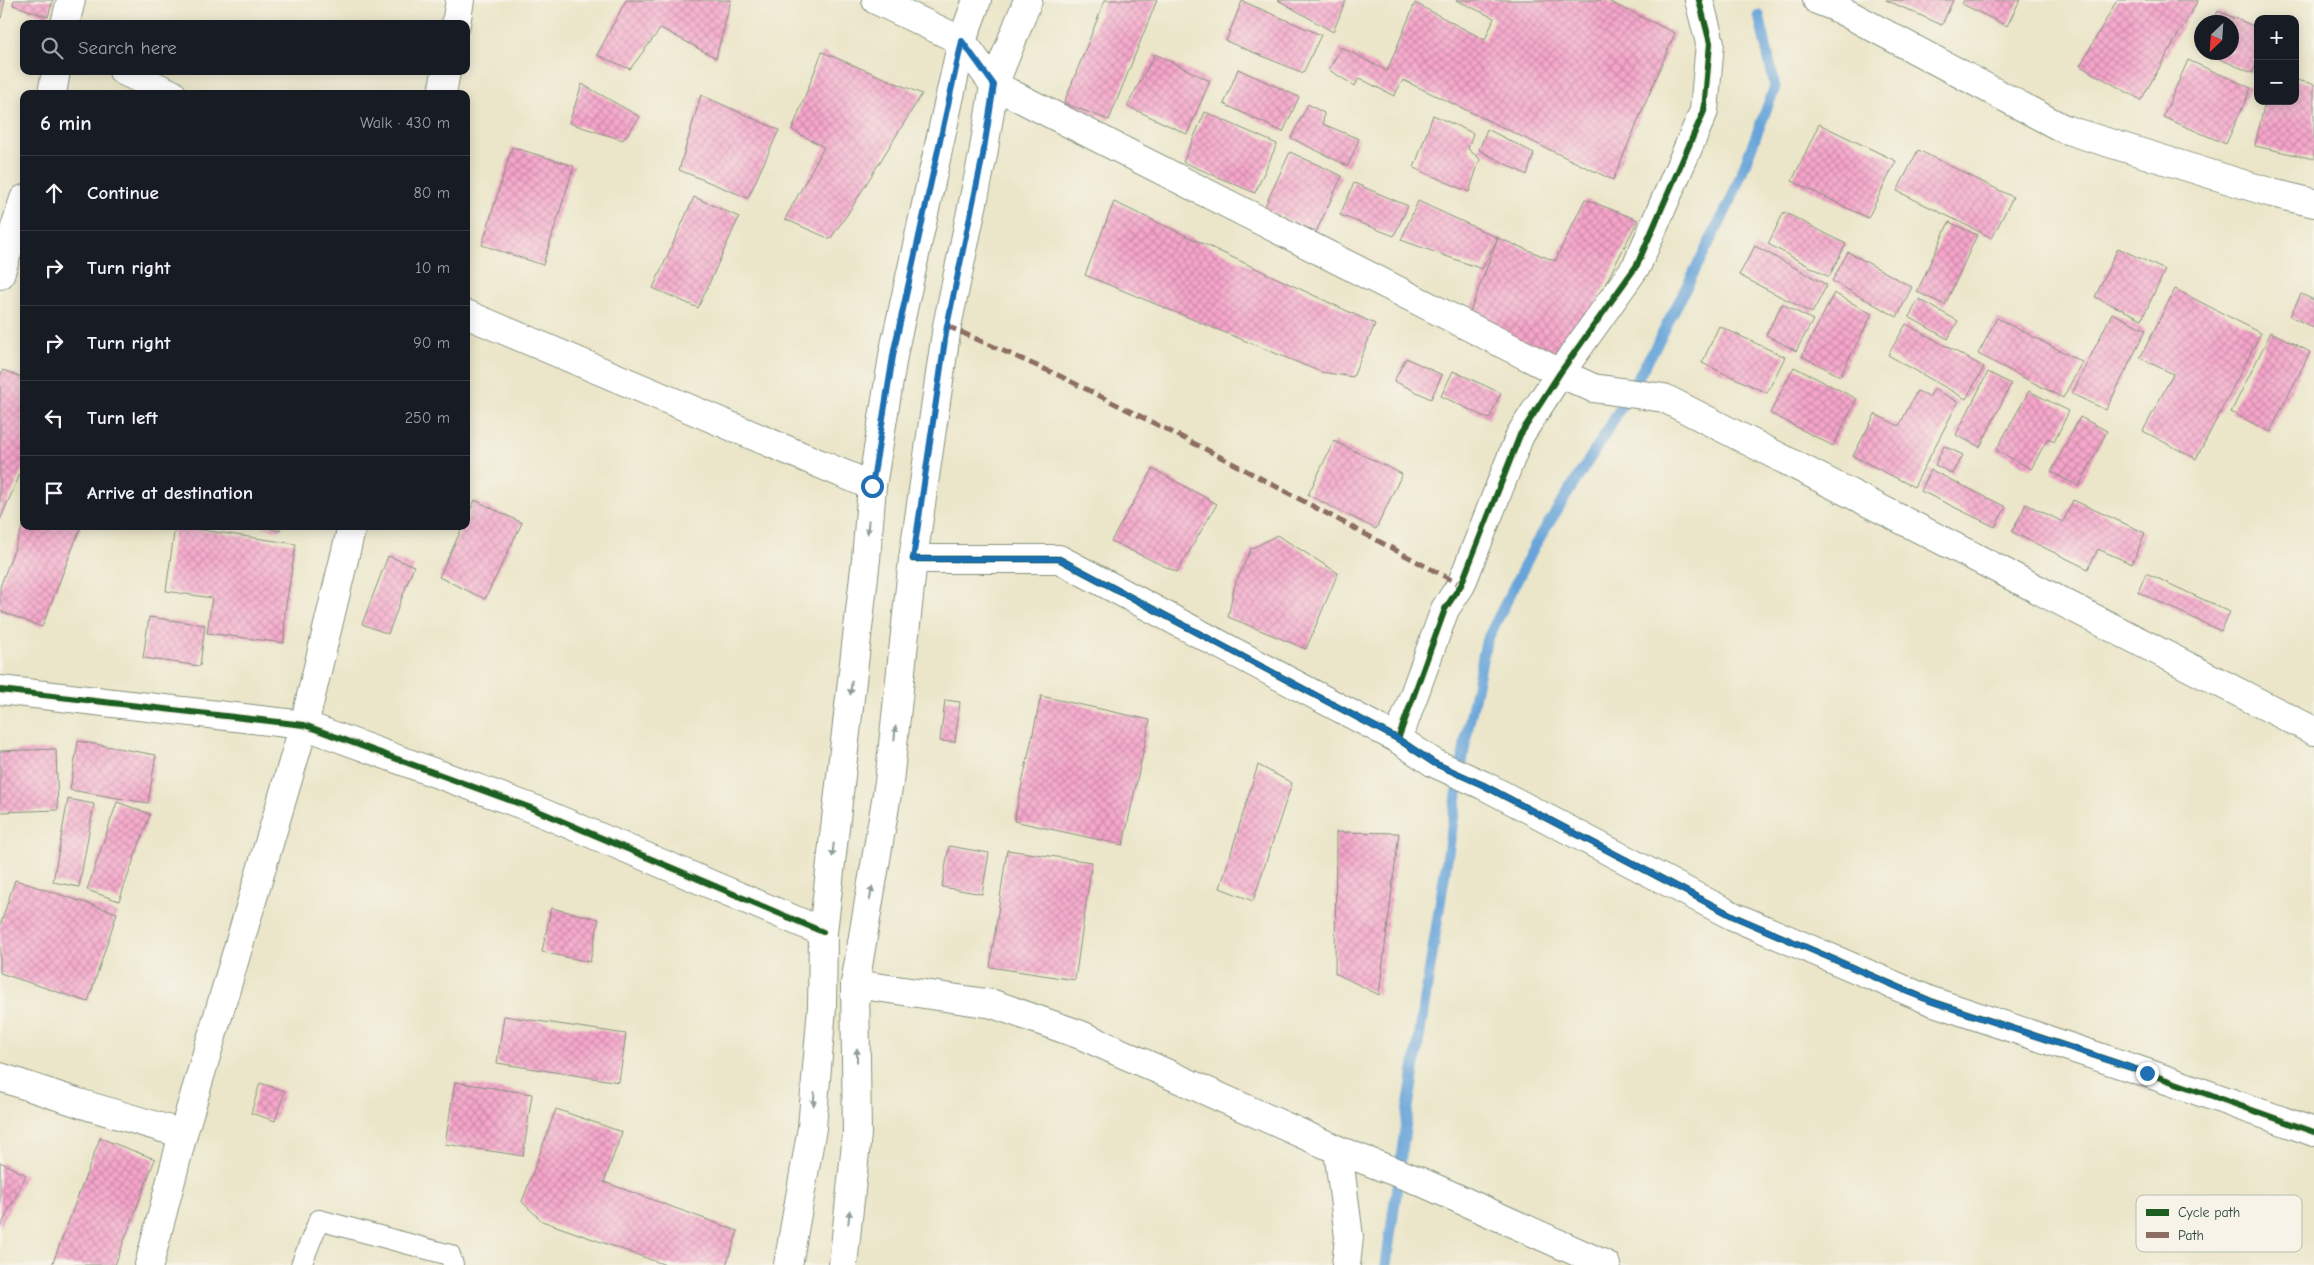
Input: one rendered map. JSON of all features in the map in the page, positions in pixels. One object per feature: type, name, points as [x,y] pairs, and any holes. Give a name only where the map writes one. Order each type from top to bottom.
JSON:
[{"type":"street","points":[[66,20],[71,0]]},
{"type":"street","points":[[457,20],[460,0]]},
{"type":"street","points":[[876,0],[962,41],[994,85],[1560,374],[1593,388],[1664,398],[2314,731]]},
{"type":"street","points":[[788,1265],[812,1128],[822,1007],[824,932],[865,568],[872,486],[894,350],[962,41],[977,0]]},
{"type":"street","points":[[843,1265],[857,1134],[855,984],[890,782],[913,559],[947,326],[983,155],[994,85],[1028,0]]},
{"type":"street","points":[[1398,739],[1445,609],[1461,585],[1520,435],[1560,374],[1638,265],[1672,181],[1704,111],[1710,43],[1699,0]]},
{"type":"street","points":[[1817,0],[1844,12],[2064,129],[2314,203]]},
{"type":"street","points":[[53,90],[55,75]]},
{"type":"street","points":[[132,75],[163,90]]},
{"type":"street","points":[[443,90],[445,75]]},
{"type":"street","points":[[0,274],[20,212]]},
{"type":"street","points":[[470,316],[872,486]]},
{"type":"street","points":[[149,1265],[183,1134],[304,725],[351,530]]},
{"type":"street","points":[[913,559],[1059,559],[1398,739],[1434,763],[1483,785],[1733,916],[1930,1001],[2147,1073],[2314,1132]]},
{"type":"street","points":[[0,690],[304,725],[531,808],[824,932]]},
{"type":"street","points":[[855,984],[1002,1007],[1081,1035],[1338,1150],[1419,1182],[1606,1265]]},
{"type":"street","points":[[0,1077],[183,1134]]},
{"type":"street","points":[[1338,1150],[1349,1237],[1346,1265]]},
{"type":"lane","points":[[301,1265],[319,1220],[450,1255],[453,1265]]},
{"type":"building","points":[[0,0],[5,0],[1,18],[0,18]]},
{"type":"building","points":[[14,0],[53,0],[48,17],[13,5]]},
{"type":"building","points":[[626,0],[731,0],[716,58],[661,28],[630,69],[597,55]]},
{"type":"building","points":[[1105,0],[1157,0],[1109,120],[1064,103]]},
{"type":"building","points":[[1278,0],[1346,0],[1333,32]]},
{"type":"building","points":[[1456,0],[1606,0],[1675,33],[1613,180],[1403,80],[1394,96],[1359,78],[1355,86],[1329,70],[1341,47],[1387,71],[1415,3],[1485,40],[1494,18]]},
{"type":"building","points":[[1886,0],[1953,0],[1942,25]]},
{"type":"building","points":[[1964,0],[2020,0],[2007,26],[1962,4]]},
{"type":"building","points":[[2117,0],[2198,0],[2141,100],[2080,66]]},
{"type":"building","points":[[1242,1],[1321,35],[1303,73],[1226,41]]},
{"type":"building","points":[[2218,11],[2227,15],[2216,15]]},
{"type":"building","points":[[2239,20],[2254,26],[2254,69],[2252,73],[2222,60],[2239,60]]},
{"type":"building","points":[[822,52],[922,94],[830,239],[785,219],[824,147],[792,130]]},
{"type":"building","points":[[1155,54],[1210,81],[1187,134],[1127,106]]},
{"type":"building","points":[[2188,60],[2251,88],[2226,144],[2163,117]]},
{"type":"building","points":[[1238,69],[1299,97],[1283,132],[1224,104]]},
{"type":"building","points":[[2299,81],[2314,84],[2314,159],[2255,146],[2264,105],[2299,105]]},
{"type":"building","points":[[582,84],[640,117],[623,140],[569,123]]},
{"type":"building","points":[[701,95],[779,130],[748,198],[679,170]]},
{"type":"building","points":[[1308,104],[1324,113],[1323,124],[1359,139],[1348,166],[1291,138]]},
{"type":"building","points":[[1205,112],[1277,144],[1255,193],[1183,162]]},
{"type":"building","points":[[1433,115],[1473,133],[1468,149],[1480,159],[1469,192],[1414,168]]},
{"type":"building","points":[[1819,124],[1896,161],[1868,218],[1792,181]]},
{"type":"building","points":[[1487,129],[1534,153],[1527,175],[1479,150]]},
{"type":"building","points":[[512,147],[574,166],[543,265],[482,245]]},
{"type":"building","points":[[1918,150],[2013,197],[1992,238],[1897,191]]},
{"type":"building","points":[[1290,152],[1342,176],[1316,232],[1264,208]]},
{"type":"building","points":[[1354,183],[1408,206],[1394,236],[1340,215]]},
{"type":"building","points":[[694,197],[739,217],[698,308],[653,288]]},
{"type":"building","points":[[1585,199],[1638,220],[1560,373],[1465,325],[1498,238],[1555,261]]},
{"type":"building","points":[[1418,201],[1498,238],[1482,269],[1401,240]]},
{"type":"building","points":[[1114,202],[1375,324],[1353,377],[1321,372],[1085,275]]},
{"type":"building","points":[[1784,212],[1846,244],[1829,277],[1768,244]]},
{"type":"building","points":[[1949,222],[1977,235],[1945,305],[1917,292]]},
{"type":"building","points":[[1755,246],[1827,285],[1812,313],[1739,275]]},
{"type":"building","points":[[2118,248],[2165,270],[2142,319],[2095,297]]},
{"type":"building","points":[[1848,252],[1912,287],[1897,317],[1832,281]]},
{"type":"building","points":[[2175,289],[2261,333],[2196,459],[2143,431],[2173,374],[2140,358]]},
{"type":"building","points":[[1834,293],[1872,314],[1840,376],[1802,356]]},
{"type":"building","points":[[2301,294],[2314,300],[2314,328],[2290,316]]},
{"type":"building","points":[[1919,299],[1958,321],[1948,339],[1909,317]]},
{"type":"building","points":[[1782,304],[1813,320],[1796,351],[1766,335]]},
{"type":"building","points":[[2112,313],[2146,330],[2106,410],[2072,394]]},
{"type":"building","points":[[1997,318],[2082,362],[2063,398],[1978,354]]},
{"type":"building","points":[[1906,324],[1984,367],[1966,399],[1888,355]]},
{"type":"building","points":[[1719,326],[1785,357],[1767,393],[1702,363]]},
{"type":"building","points":[[2271,332],[2310,352],[2270,432],[2231,412]]},
{"type":"building","points":[[1406,358],[1442,375],[1431,399],[1394,381]]},
{"type":"building","points":[[1794,367],[1857,399],[1833,446],[1770,413]]},
{"type":"building","points":[[3,370],[20,376],[20,474],[0,520],[0,377]]},
{"type":"building","points":[[1453,371],[1501,393],[1489,419],[1441,396]]},
{"type":"building","points":[[1988,372],[2011,384],[1980,447],[1956,435]]},
{"type":"building","points":[[1934,389],[1958,402],[1914,487],[1853,456],[1875,414],[1899,426],[1917,391],[1929,397]]},
{"type":"building","points":[[2029,391],[2069,411],[2054,442],[2048,438],[2031,469],[1996,450]]},
{"type":"building","points":[[2080,417],[2107,431],[2079,486],[2051,472]]},
{"type":"building","points":[[1334,441],[1402,474],[1376,529],[1308,495]]},
{"type":"building","points":[[1944,446],[1963,455],[1953,474],[1935,465]]},
{"type":"building","points":[[1153,469],[1217,504],[1177,572],[1111,541]]},
{"type":"building","points":[[1931,470],[2006,507],[1995,527],[1921,491]]},
{"type":"building","points":[[475,500],[522,523],[485,599],[439,577],[461,530],[470,530],[470,511]]},
{"type":"building","points":[[2073,500],[2145,533],[2132,564],[2098,549],[2088,569],[2012,532],[2026,504],[2063,522]]},
{"type":"building","points":[[21,530],[79,530],[42,627],[0,611],[0,587]]},
{"type":"building","points":[[174,530],[202,530],[296,544],[285,611],[284,643],[207,633],[212,598],[166,591]]},
{"type":"building","points":[[1277,535],[1338,573],[1306,649],[1228,617],[1234,587],[1251,549]]},
{"type":"building","points":[[388,556],[414,566],[388,634],[362,624]]},
{"type":"building","points":[[2146,573],[2230,612],[2221,631],[2138,592]]},
{"type":"building","points":[[149,617],[205,625],[200,666],[143,658]]},
{"type":"building","points":[[1041,696],[1150,720],[1123,845],[1014,821]]},
{"type":"building","points":[[945,700],[960,702],[955,742],[940,741]]},
{"type":"building","points":[[78,741],[156,755],[148,803],[70,790]]},
{"type":"building","points":[[56,749],[58,810],[0,812],[0,751]]},
{"type":"building","points":[[1258,765],[1292,783],[1253,901],[1220,888]]},
{"type":"building","points":[[68,799],[94,804],[79,887],[53,882]]},
{"type":"building","points":[[117,802],[150,814],[119,901],[87,890]]},
{"type":"building","points":[[1336,832],[1399,833],[1379,995],[1335,973]]},
{"type":"building","points":[[949,846],[989,853],[982,894],[942,887]]},
{"type":"building","points":[[1007,850],[1092,862],[1075,980],[990,967]]},
{"type":"building","points":[[15,880],[117,913],[88,1002],[0,973],[0,926]]},
{"type":"building","points":[[551,908],[599,919],[590,962],[542,952]]},
{"type":"building","points":[[504,1016],[626,1034],[619,1082],[497,1063]]},
{"type":"building","points":[[455,1082],[532,1094],[523,1156],[445,1144]]},
{"type":"building","points":[[260,1083],[285,1091],[275,1121],[251,1113]]},
{"type":"building","points":[[556,1109],[622,1132],[604,1182],[738,1231],[726,1265],[666,1265],[542,1221],[522,1202]]},
{"type":"building","points":[[100,1138],[155,1159],[115,1265],[52,1265]]},
{"type":"building","points":[[0,1162],[26,1175],[0,1228]]},
{"type":"waterway","points":[[1386,1265],[1408,1108],[1466,738],[1486,642],[1535,545],[1609,428],[1656,346],[1731,200],[1775,87],[1759,15]]},
{"type":"marked path","points":[[947,326],[1060,376],[1213,453],[1461,585]]},
{"type":"cycle path","points":[[1398,739],[1445,609],[1461,585],[1520,435],[1560,373],[1637,265],[1704,111],[1710,43],[1699,0]]},
{"type":"cycle path","points":[[913,559],[1059,559],[1398,739],[1434,763],[1483,785],[1733,916],[1931,1001],[2147,1073],[2314,1132]]},
{"type":"cycle path","points":[[0,690],[304,725],[531,808],[823,932]]},
{"type":"route","points":[[872,486],[894,350],[962,41],[994,85],[983,155],[947,326],[913,559],[1059,559],[1398,739],[1434,763],[1483,785],[1733,916],[1930,1001],[2147,1073]]}]
